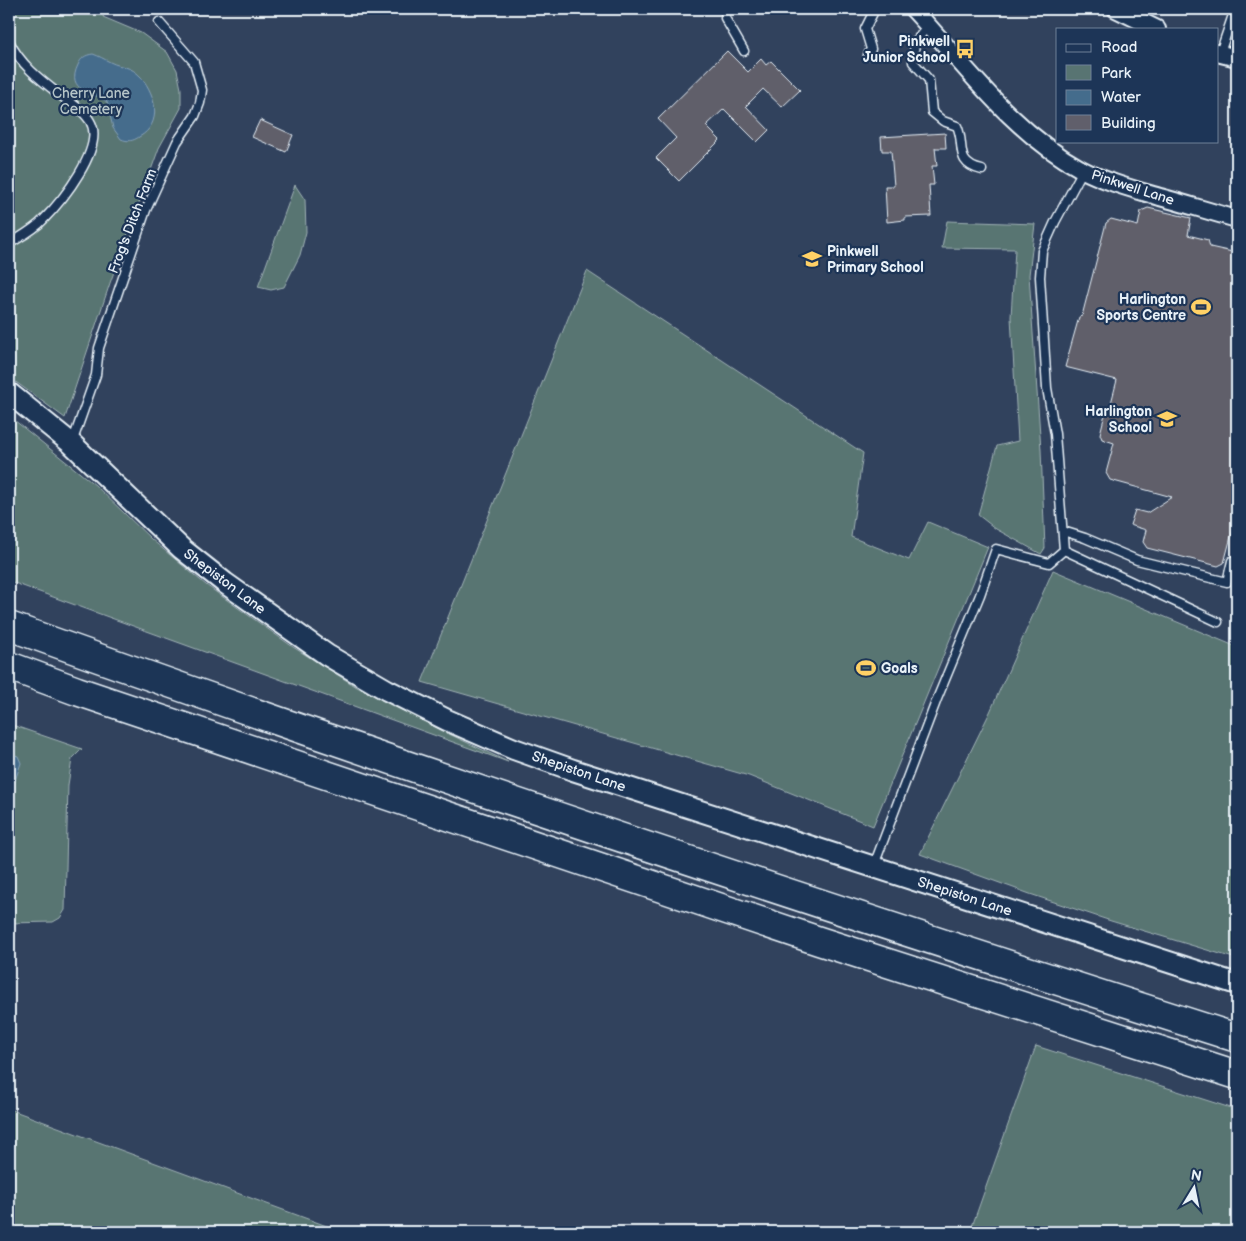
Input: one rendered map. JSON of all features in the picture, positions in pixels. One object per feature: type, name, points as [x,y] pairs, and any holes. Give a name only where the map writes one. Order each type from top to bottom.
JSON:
[{"type":"highway","points":[[9,618],[55,642]]},
{"type":"highway","points":[[9,626],[426,771],[768,886],[1237,1038]]},
{"type":"highway","points":[[9,666],[77,691],[819,942],[1237,1075]]},
{"type":"street","name":"Pinkwell Lane","points":[[913,9],[977,82],[1016,122],[1049,149],[1083,170],[1121,185],[1237,219]]},
{"type":"street","points":[[1116,9],[1155,28]]},
{"type":"street","points":[[1218,53],[1237,58]]},
{"type":"street","name":"Shepiston Lane","points":[[9,393],[72,444],[182,549],[225,583],[327,655],[387,690],[448,720],[514,749],[591,775],[1237,984]]},
{"type":"lane","points":[[726,9],[725,18],[744,51]]},
{"type":"lane","points":[[868,55],[871,49],[865,29],[875,9]]},
{"type":"lane","points":[[1218,53],[1234,9]]},
{"type":"lane","name":"Frog's Ditch Farm","points":[[72,444],[101,363],[99,348],[146,210],[177,142],[195,116],[200,103],[202,90],[194,62],[159,22]]},
{"type":"lane","points":[[928,26],[915,42],[913,62],[929,80],[932,112],[943,121],[957,126],[960,132],[962,156],[973,168],[982,170]]},
{"type":"lane","points":[[9,41],[24,65],[76,107],[90,121],[92,134],[91,148],[75,180],[42,222],[9,244]]},
{"type":"lane","points":[[1064,550],[1055,434],[1047,388],[1040,277],[1042,251],[1083,170]]},
{"type":"lane","points":[[1063,531],[1085,538],[1137,560],[1227,582],[1232,561]]},
{"type":"lane","points":[[873,867],[937,699],[980,595],[996,549],[1049,562],[1064,550]]},
{"type":"lane","points":[[1064,550],[1218,622]]},
{"type":"green space","name":"Cherry Lane Cemetery","points":[[9,9],[106,9],[103,17],[141,33],[167,52],[177,70],[181,89],[181,108],[159,148],[110,283],[65,418],[9,377]]},
{"type":"green space","points":[[295,185],[305,200],[306,232],[300,255],[284,287],[271,290],[258,287]]},
{"type":"green space","points":[[947,221],[1035,224],[1029,275],[1041,450],[1045,548],[1041,554],[996,529],[978,515],[997,446],[1018,441],[1011,317],[1015,249],[942,248]]},
{"type":"green space","points":[[587,271],[863,453],[851,537],[909,560],[928,522],[988,547],[873,826],[749,776],[422,682]]},
{"type":"green space","points":[[9,416],[95,485],[151,539],[206,585],[293,647],[357,687],[508,762],[9,581]]},
{"type":"green space","points":[[1053,570],[1237,647],[1237,959],[1111,921],[920,854],[990,712]]},
{"type":"green space","points":[[9,724],[82,749],[72,759],[68,785],[65,910],[60,918],[53,922],[9,923]]},
{"type":"green space","points":[[1036,1046],[1237,1110],[1237,1215],[1229,1232],[970,1232]]},
{"type":"green space","points":[[9,1109],[343,1232],[9,1232]]},
{"type":"water","points":[[93,54],[133,70],[141,77],[150,92],[155,109],[152,125],[147,131],[133,140],[121,139],[113,128],[107,102],[82,90],[75,81],[75,74],[80,60]]},
{"type":"water","points":[[9,753],[18,756],[21,763],[9,798]]},
{"type":"building","points":[[727,51],[748,72],[761,59],[766,65],[771,61],[800,90],[782,107],[763,89],[746,106],[769,130],[757,142],[724,109],[706,126],[720,140],[679,181],[656,158],[676,138],[658,119]]},
{"type":"building","points":[[260,120],[293,135],[286,152],[252,137]]},
{"type":"building","points":[[945,133],[946,148],[935,148],[937,166],[932,166],[934,185],[929,185],[931,216],[905,217],[905,220],[887,222],[885,186],[894,186],[891,151],[882,151],[881,137]]},
{"type":"building","name":"Harlington School","points":[[1148,208],[1191,218],[1188,235],[1208,240],[1210,247],[1237,253],[1237,514],[1224,563],[1218,566],[1147,548],[1143,542],[1146,530],[1130,525],[1135,510],[1147,513],[1172,497],[1110,480],[1106,473],[1114,443],[1102,439],[1100,434],[1105,414],[1109,411],[1117,380],[1065,367],[1079,317],[1082,316],[1106,223],[1111,219],[1138,226],[1141,211]]},
{"type":"place","name":"Pinkwell Junior School","points":[[965,49]]},
{"type":"place","name":"Pinkwell Primary School","points":[[812,259]]},
{"type":"place","name":"Harlington Sports Centre","points":[[1201,307]]},
{"type":"place","name":"Harlington School","points":[[1167,419]]},
{"type":"place","name":"Goals","points":[[866,668]]}]
